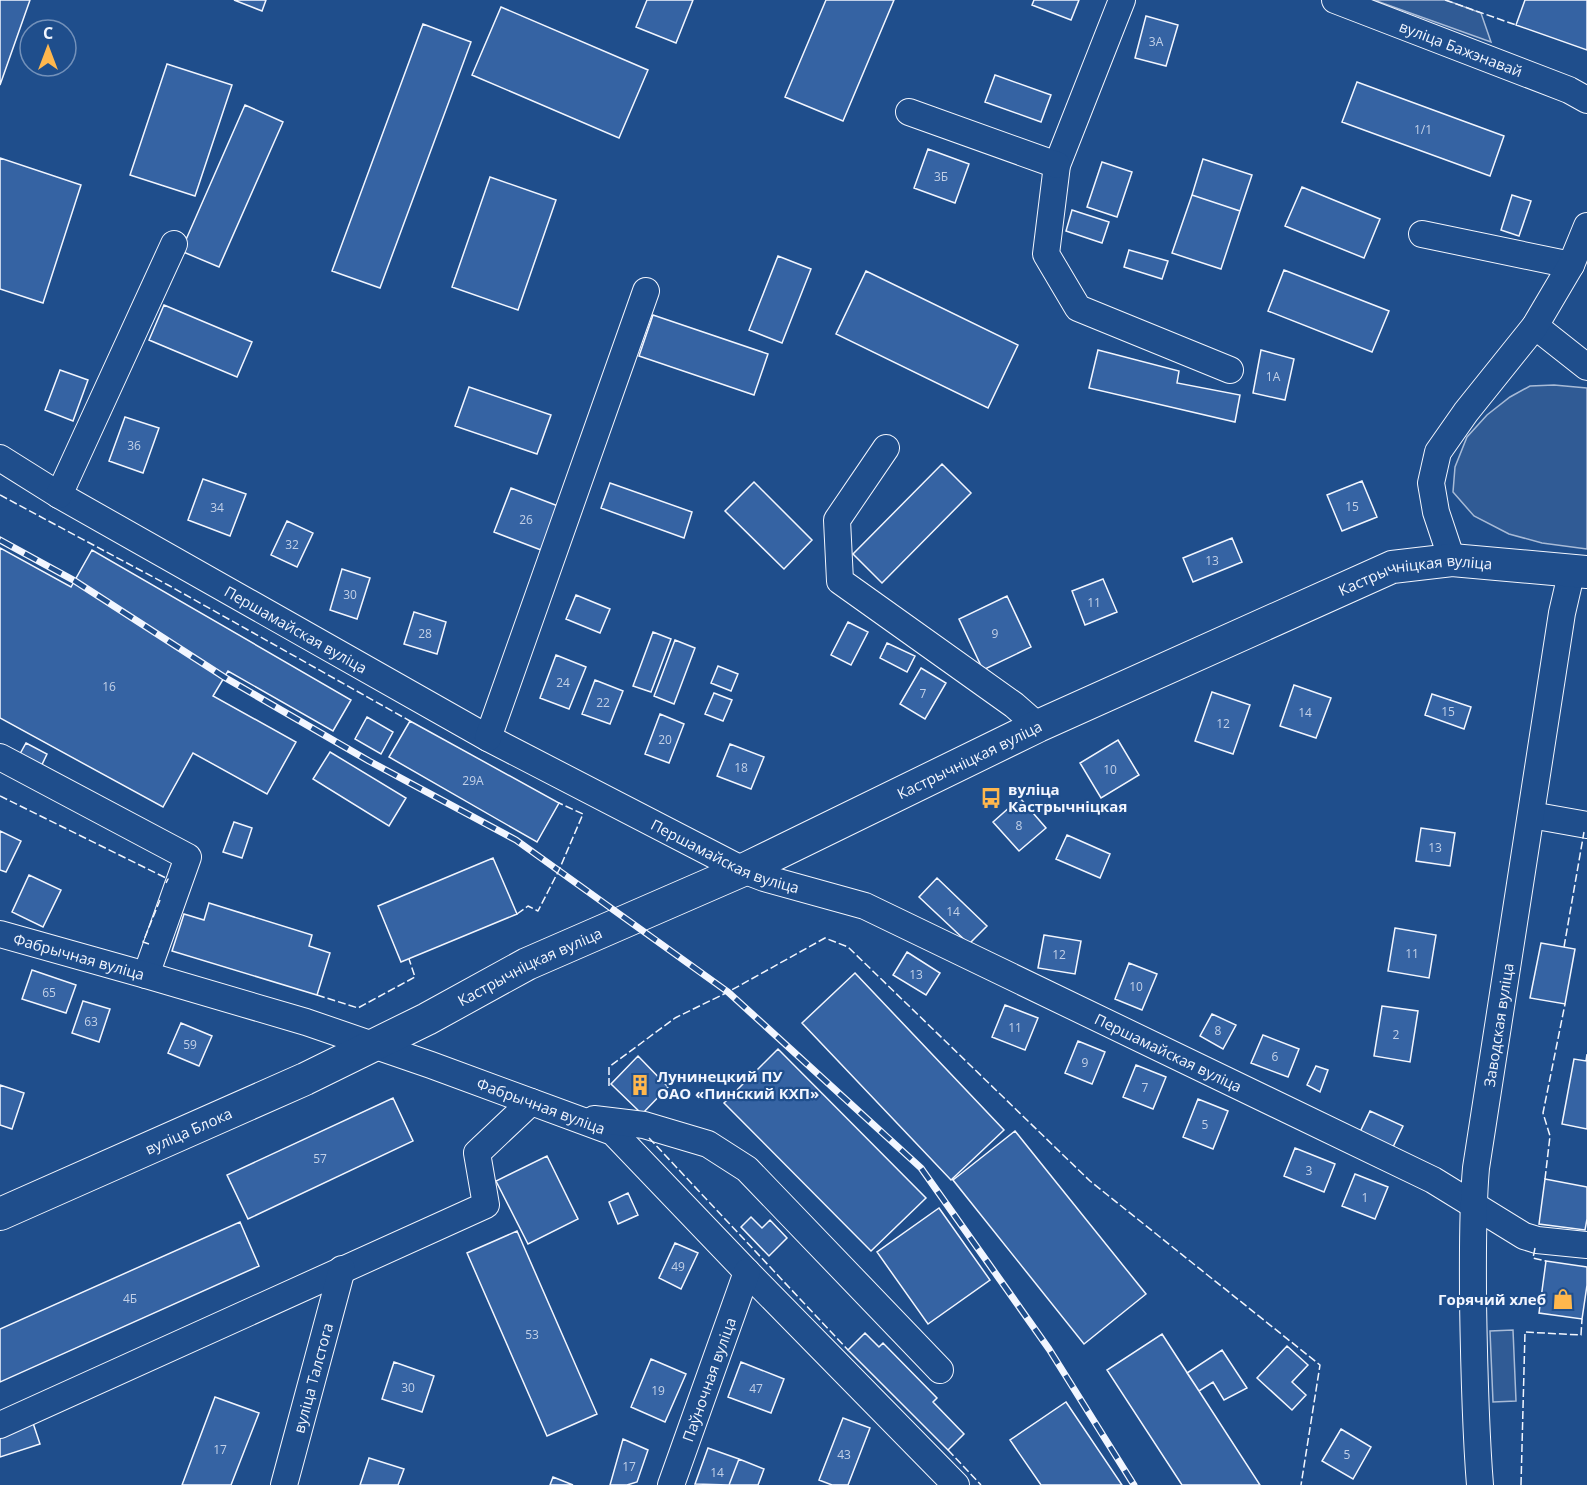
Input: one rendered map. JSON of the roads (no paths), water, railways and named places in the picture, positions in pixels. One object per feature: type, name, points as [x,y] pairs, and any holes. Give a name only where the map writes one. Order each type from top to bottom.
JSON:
[{"type":"main road","name":"Кастрычніцкая вуліца","points":[[375,1046],[527,964],[743,870],[1038,726],[1392,567],[1452,560],[1580,571]]},
{"type":"main road","name":"вуліца Блока","points":[[0,1214],[375,1046]]},
{"type":"street","points":[[1122,0],[1057,165],[1046,254],[1078,308],[1230,370]]},
{"type":"street","name":"вуліца Бажэнавай","points":[[1335,0],[1569,90],[1587,100]]},
{"type":"street","points":[[909,112],[1057,165]]},
{"type":"street","points":[[1452,560],[1436,512],[1431,483],[1438,452],[1466,412],[1535,326],[1570,265],[1587,226]]},
{"type":"street","points":[[1422,234],[1570,265]]},
{"type":"street","points":[[59,495],[174,244]]},
{"type":"street","points":[[488,738],[646,291]]},
{"type":"street","points":[[1535,326],[1587,367]]},
{"type":"street","points":[[886,448],[837,520],[840,581],[1014,705],[1038,726]]},
{"type":"street","name":"Першамайская вуліца","points":[[0,458],[59,495],[488,738],[743,870],[865,906],[1433,1180],[1524,1236],[1537,1240],[1587,1245]]},
{"type":"street","name":"Заводская вуліца","points":[[1480,1485],[1476,1445],[1474,1360],[1473,1204],[1476,1168],[1562,613],[1580,571]]},
{"type":"street","points":[[0,756],[188,857],[146,975]]},
{"type":"street","points":[[1531,815],[1587,825]]},
{"type":"street","name":"Фабрычная вуліца","points":[[0,934],[306,1023],[613,1132],[956,1485]]},
{"type":"street","points":[[0,1425],[486,1205],[477,1153],[531,1102]]},
{"type":"street","points":[[570,1116],[644,1125],[708,1144],[747,1169],[940,1370]]},
{"type":"street","name":"вуліца Талстога","points":[[284,1485],[342,1269]]},
{"type":"street","name":"Паўночная вуліца","points":[[671,1485],[747,1272]]},
{"type":"railway","points":[[0,540],[75,581],[224,677],[369,761],[516,840],[728,992],[921,1168],[1049,1349],[1134,1485]]},
{"type":"place","name":"вуліца Кастрычніцкая","points":[[991,798]]},
{"type":"place","name":"Лунинецкий ПУ ОАО «Пинский КХП»","points":[[640,1085]]},
{"type":"place","name":"Горячий хлеб","points":[[1563,1299]]}]
